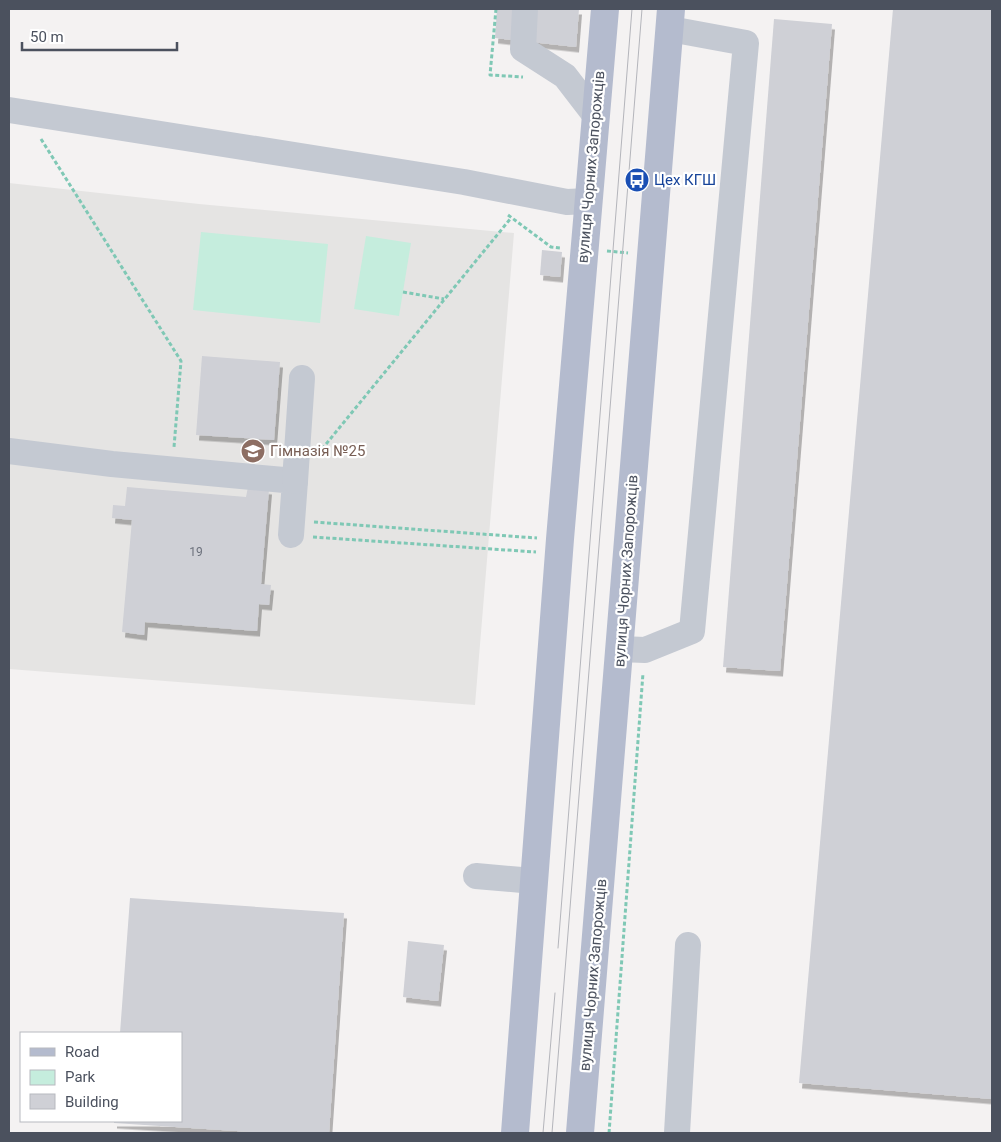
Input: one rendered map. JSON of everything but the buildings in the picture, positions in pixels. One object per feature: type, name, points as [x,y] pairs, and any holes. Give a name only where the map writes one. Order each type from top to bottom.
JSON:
[{"type":"main road","name":"вулиця Чорних Запорожців","points":[[515,1133],[560,547],[605,9]]},
{"type":"main road","name":"вулиця Чорних Запорожців","points":[[580,1133],[632,649],[650,255],[670,19]]},
{"type":"lane","points":[[525,9],[523,49],[565,76],[595,116]]},
{"type":"lane","points":[[632,649],[692,630],[746,43],[670,19]]},
{"type":"lane","points":[[17,112],[454,180],[567,202],[588,201]]},
{"type":"lane","points":[[292,528],[302,378]]},
{"type":"lane","points":[[9,451],[172,470],[295,481]]},
{"type":"lane","points":[[476,876],[534,881]]},
{"type":"lane","points":[[677,1133],[688,946]]},
{"type":"path","points":[[496,9],[490,75],[524,77]]},
{"type":"path","points":[[17,112],[181,361],[172,470]]},
{"type":"path","points":[[320,450],[531,195]]},
{"type":"path","points":[[503,212],[551,247],[584,248],[650,255]]},
{"type":"path","points":[[403,292],[445,299]]},
{"type":"path","points":[[292,528],[560,547]]},
{"type":"path","points":[[292,528],[560,547]]},
{"type":"path","points":[[609,1133],[632,649]]},
{"type":"shaded area","name":"Гімназія №25","points":[[9,183],[199,204],[514,233],[475,705],[9,669]]},
{"type":"green space","points":[[201,232],[328,244],[320,323],[193,310]]},
{"type":"green space","points":[[366,236],[411,243],[399,316],[354,309]]},
{"type":"tram line","points":[[558,948],[632,9]]},
{"type":"tram line","points":[[552,1133],[642,9]]},
{"type":"tram line","points":[[543,1133],[555,993]]},
{"type":"place","name":"Цех КГШ","points":[[637,180]]},
{"type":"place","name":"Гімназія №25","points":[[253,451]]}]
